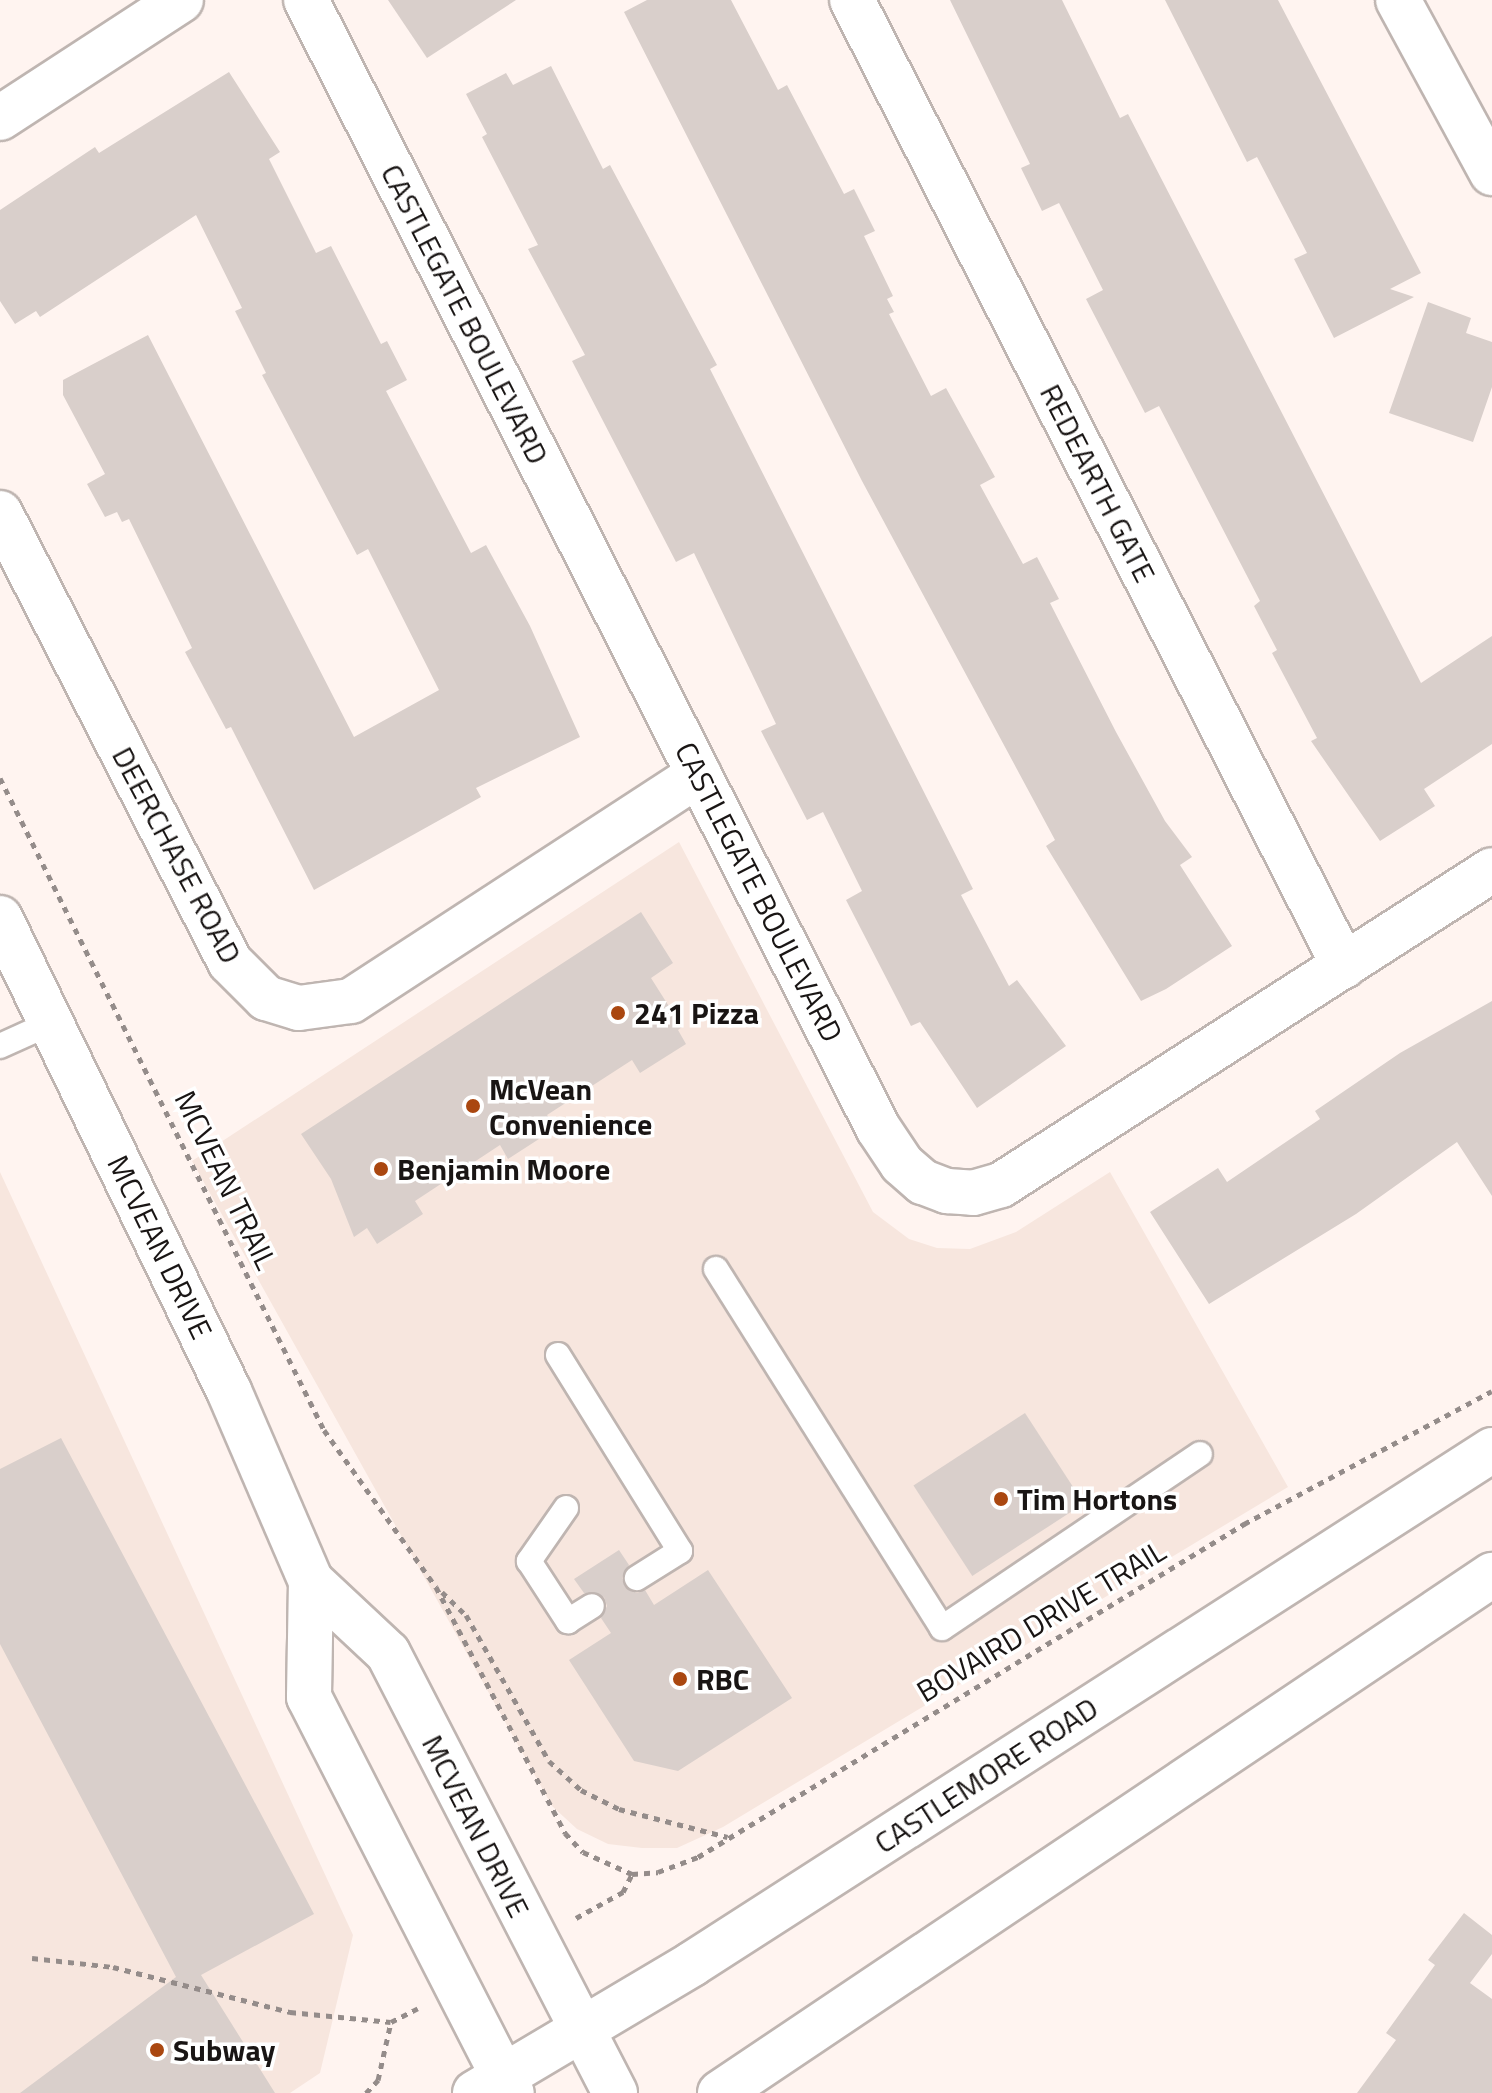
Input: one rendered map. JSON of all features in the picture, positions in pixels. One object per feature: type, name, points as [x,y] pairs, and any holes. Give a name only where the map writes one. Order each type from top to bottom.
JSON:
[{"type":"street","points":[[0,118],[181,0]]},
{"type":"street","name":"CASTLEGATE BOULEVARD","points":[[306,0],[883,1136],[902,1164],[923,1182],[947,1191],[973,1193],[1001,1185],[1492,870]]},
{"type":"street","name":"REDEARTH GATE","points":[[852,0],[1344,966]]},
{"type":"street","points":[[1398,0],[1492,173]]},
{"type":"street","name":"DEERCHASE ROAD","points":[[0,513],[230,962],[266,998],[299,1008],[351,1001],[699,774]]},
{"type":"street","name":"MCVEAN DRIVE","points":[[0,918],[229,1391],[311,1581],[388,1653],[615,2093]]},
{"type":"street","name":"CASTLEMORE ROAD","points":[[496,2087],[1492,1450]]},
{"type":"street","points":[[720,2093],[1492,1575]]},
{"type":"street","name":"MCVEAN DRIVE","points":[[311,1581],[309,1697],[496,2087]]},
{"type":"lane","points":[[0,1046],[51,1023]]},
{"type":"lane","points":[[716,1269],[942,1628],[1200,1454]]},
{"type":"lane","points":[[558,1355],[680,1551],[637,1578]]},
{"type":"lane","points":[[566,1508],[529,1561],[568,1621],[592,1606]]},
{"type":"path","name":"MCVEAN TRAIL","points":[[0,778],[324,1430],[436,1587],[565,1833],[583,1852],[632,1874]]},
{"type":"path","name":"BOVAIRD DRIVE TRAIL","points":[[632,1874],[658,1872],[698,1857],[1244,1524],[1492,1391]]},
{"type":"path","name":"MCVEAN TRAIL","points":[[436,1587],[466,1615],[549,1761],[581,1790],[619,1809],[727,1837]]},
{"type":"path","points":[[623,1892],[632,1874]]},
{"type":"path","points":[[32,1958],[113,1967],[290,2012],[391,2022],[405,2015]]},
{"type":"path","points":[[366,2093],[378,2080],[391,2022]]},
{"type":"shaded area","points":[[679,842],[873,1212],[909,1239],[937,1248],[970,1249],[1016,1232],[1110,1172],[1288,1487],[723,1827],[677,1848],[642,1848],[608,1844],[577,1829],[552,1806],[192,1161]]},
{"type":"shaded area","points":[[0,1172],[353,1935],[320,2073],[290,2093],[0,2093]]},
{"type":"building","points":[[388,0],[516,0],[427,58]]},
{"type":"building","points":[[647,0],[731,0],[778,90],[787,85],[844,194],[854,189],[875,231],[864,236],[893,296],[887,299],[894,312],[889,314],[931,396],[946,388],[995,477],[980,485],[1023,564],[1037,557],[1059,599],[1050,603],[1116,732],[1165,821],[1192,857],[1180,865],[1232,946],[1166,989],[1141,1001],[1046,846],[1055,840],[862,481],[624,12]]},
{"type":"building","points":[[950,0],[1062,0],[1120,118],[1128,114],[1421,683],[1492,636],[1492,744],[1424,789],[1435,806],[1380,841],[1311,741],[1317,738],[1272,653],[1277,650],[1254,606],[1260,601],[1159,406],[1145,413],[1086,299],[1103,290],[1059,203],[1042,211],[1021,168],[1030,164]]},
{"type":"building","points":[[1165,0],[1278,0],[1421,273],[1390,289],[1414,297],[1334,338],[1294,259],[1307,253],[1257,157],[1247,162]]},
{"type":"building","points":[[551,66],[603,169],[610,165],[717,365],[710,369],[973,889],[961,895],[1009,986],[1017,980],[1066,1046],[977,1108],[920,1022],[911,1026],[846,900],[862,891],[823,812],[807,820],[761,731],[776,724],[694,553],[676,562],[572,361],[585,355],[528,249],[538,245],[482,137],[487,134],[466,94],[506,73],[513,85]]},
{"type":"building","points":[[229,72],[280,152],[269,159],[316,253],[331,246],[381,344],[387,341],[407,380],[386,391],[471,553],[486,545],[530,626],[580,737],[476,788],[481,797],[314,890],[231,727],[226,729],[185,652],[192,648],[129,519],[122,522],[117,512],[105,517],[87,484],[105,474],[63,395],[63,380],[148,335],[354,737],[439,690],[368,549],[357,555],[262,375],[266,373],[235,311],[242,308],[196,215],[40,317],[36,311],[15,324],[0,301],[0,210],[95,147],[99,153]]},
{"type":"building","points":[[1428,302],[1471,318],[1466,333],[1492,342],[1492,387],[1473,442],[1389,413]]},
{"type":"building","points":[[641,912],[673,963],[651,978],[682,1027],[678,1030],[686,1044],[640,1073],[632,1060],[547,1115],[556,1128],[508,1159],[500,1145],[415,1201],[423,1214],[377,1244],[367,1228],[354,1237],[331,1179],[301,1134]]},
{"type":"building","points":[[1492,1001],[1492,1196],[1457,1142],[1356,1214],[1209,1304],[1150,1212],[1218,1168],[1227,1182],[1320,1119],[1315,1111],[1400,1053]]},
{"type":"building","name":"Tim Hortons","points":[[1025,1413],[1084,1504],[972,1576],[913,1485]]},
{"type":"building","points":[[61,1438],[314,1914],[201,1975],[275,2093],[20,2093],[176,1977],[0,1644],[0,1469]]},
{"type":"building","name":"RBC","points":[[619,1550],[629,1565],[622,1578],[625,1587],[637,1593],[645,1590],[654,1605],[708,1570],[792,1698],[678,1771],[634,1761],[569,1660],[611,1633],[601,1618],[607,1606],[604,1597],[584,1593],[574,1579]]},
{"type":"building","points":[[1464,1913],[1492,1935],[1492,1954],[1470,1983],[1492,1999],[1492,2093],[1357,2093],[1396,2040],[1386,2033],[1435,1965],[1428,1960]]},
{"type":"place","name":"241 Pizza","points":[[618,1013]]},
{"type":"place","name":"McVean Convenience","points":[[473,1106]]},
{"type":"place","name":"Benjamin Moore","points":[[381,1169]]},
{"type":"place","name":"Tim Hortons","points":[[1001,1499]]},
{"type":"place","name":"RBC","points":[[680,1679]]},
{"type":"place","name":"Subway","points":[[157,2050]]}]
